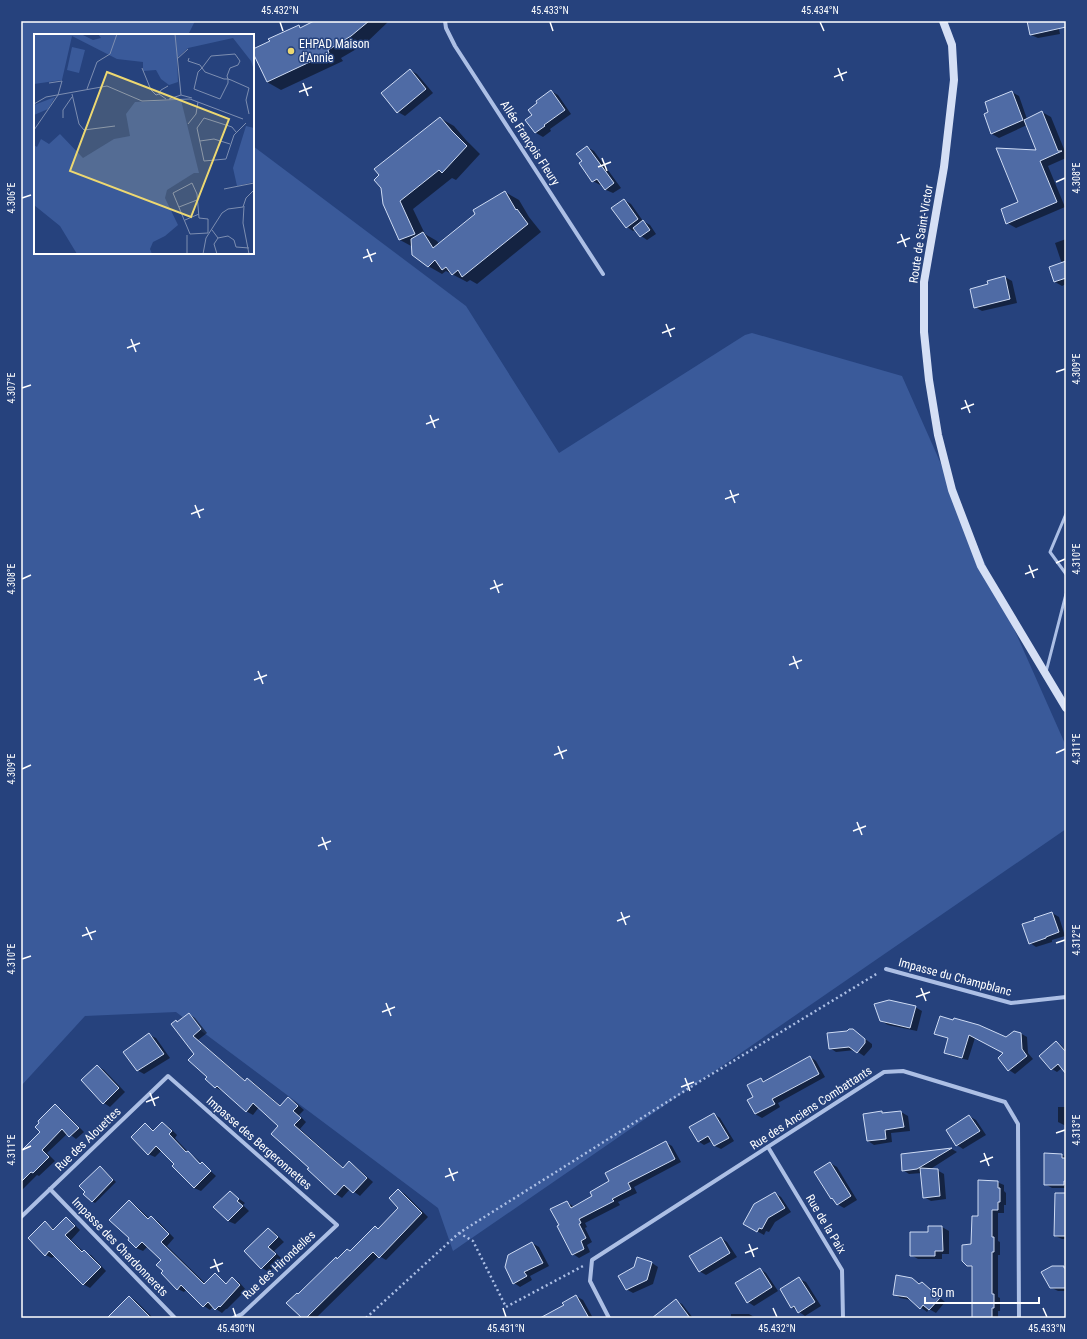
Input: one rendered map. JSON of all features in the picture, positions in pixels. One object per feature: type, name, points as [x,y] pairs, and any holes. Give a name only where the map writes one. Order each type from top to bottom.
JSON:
[{"type":"main road","name":"Route de Saint-Victor","points":[[943,21],[952,45],[954,80],[944,166],[924,282],[924,332],[928,380],[938,435],[952,490],[981,566],[1062,698],[1066,708]]},
{"type":"street","name":"Allée François Fleury","points":[[445,21],[446,28],[455,46],[603,274]]},
{"type":"street","name":"Impasse du Champblanc","points":[[886,969],[1011,1003],[1066,997]]},
{"type":"street","name":"Rue des Anciens Combattants","points":[[592,1260],[884,1072],[903,1071],[1005,1102],[1018,1124],[1019,1318]]},
{"type":"street","name":"Rue des Alouettes","points":[[21,1217],[168,1076]]},
{"type":"street","name":"Impasse des Bergeronnettes","points":[[168,1076],[337,1225]]},
{"type":"street","name":"Rue de la Paix","points":[[768,1147],[842,1270],[844,1318]]},
{"type":"street","name":"Impasse des Chardonnerets","points":[[50,1189],[175,1318]]},
{"type":"street","name":"Rue des Hirondelles","points":[[233,1318],[242,1314],[337,1225]]},
{"type":"street","points":[[592,1260],[590,1281],[609,1318]]},
{"type":"lane","points":[[1066,514],[1050,552],[1066,574]]},
{"type":"lane","points":[[1046,674],[1066,594]]},
{"type":"path","points":[[366,1318],[459,1233],[702,1080],[886,969]]},
{"type":"path","points":[[459,1233],[473,1242],[506,1307],[592,1260]]},
{"type":"shaded area","points":[[21,21],[195,21],[188,34],[34,34],[34,254],[254,254],[254,147],[466,306],[559,453],[745,335],[752,333],[902,376],[1066,746],[1066,829],[453,1251],[438,1208],[176,1012],[85,1016],[21,1086]]},
{"type":"building","name":"EHPAD Maison d'Annie","points":[[314,21],[369,21],[351,36],[328,50],[329,53],[267,82],[254,55],[254,49],[270,41],[268,39],[299,25],[300,28]]},
{"type":"building","points":[[1027,21],[1066,21],[1066,27],[1030,35]]},
{"type":"building","points":[[410,69],[426,89],[397,113],[381,93]]},
{"type":"building","points":[[551,90],[565,110],[535,133],[525,120],[532,115],[528,110],[537,103],[536,101]]},
{"type":"building","points":[[1012,91],[1023,120],[991,134],[984,114],[988,112],[985,102]]},
{"type":"building","points":[[1042,111],[1058,151],[1062,151],[1040,161],[1057,202],[1006,224],[1001,209],[1018,202],[996,148],[1036,150],[1024,120]]},
{"type":"building","points":[[440,117],[467,146],[442,173],[439,170],[400,201],[415,234],[399,240],[383,204],[381,188],[374,180],[379,175],[374,169]]},
{"type":"building","points":[[587,146],[614,183],[605,190],[597,179],[592,182],[579,163],[582,161],[576,154]]},
{"type":"building","points":[[505,191],[516,210],[517,209],[528,224],[462,277],[458,270],[452,275],[446,267],[442,270],[435,260],[428,267],[412,255],[411,239],[423,232],[433,248],[475,214],[473,210]]},
{"type":"building","points":[[624,199],[638,219],[626,228],[611,208]]},
{"type":"building","points":[[643,220],[650,230],[640,237],[633,228]]},
{"type":"building","points":[[1066,261],[1066,278],[1054,282],[1049,267]]},
{"type":"building","points":[[1005,276],[1010,299],[974,308],[970,289],[988,284],[987,281]]},
{"type":"building","points":[[1052,912],[1059,932],[1029,944],[1022,924]]},
{"type":"building","points":[[889,1000],[916,1006],[910,1028],[880,1021],[874,1004]]},
{"type":"building","points":[[189,1013],[201,1029],[193,1036],[245,1081],[247,1078],[280,1106],[288,1097],[298,1106],[293,1111],[301,1118],[294,1125],[343,1168],[349,1161],[367,1178],[353,1193],[344,1185],[335,1195],[307,1169],[309,1168],[271,1134],[278,1126],[253,1103],[246,1112],[217,1086],[215,1088],[205,1079],[207,1077],[188,1060],[194,1054],[171,1024],[176,1020],[177,1022]]},
{"type":"building","points":[[940,1016],[979,1025],[1006,1037],[1014,1031],[1021,1033],[1022,1049],[1027,1056],[1008,1071],[998,1058],[1003,1053],[969,1035],[962,1058],[944,1053],[948,1038],[934,1034]]},
{"type":"building","points":[[849,1029],[853,1029],[865,1039],[865,1043],[857,1053],[849,1047],[829,1049],[827,1033],[847,1031]]},
{"type":"building","points":[[149,1033],[164,1054],[137,1071],[123,1052]]},
{"type":"building","points":[[1056,1041],[1066,1052],[1066,1074],[1058,1064],[1051,1070],[1039,1056]]},
{"type":"building","points":[[810,1056],[819,1074],[772,1099],[775,1104],[755,1114],[747,1100],[753,1097],[747,1085],[761,1078],[763,1082]]},
{"type":"building","points":[[97,1065],[119,1088],[103,1104],[81,1080]]},
{"type":"building","points":[[55,1104],[79,1128],[69,1137],[62,1129],[42,1150],[49,1157],[33,1173],[31,1172],[21,1182],[21,1151],[40,1132],[35,1127],[39,1123],[38,1121]]},
{"type":"building","points":[[882,1111],[882,1113],[901,1111],[904,1127],[885,1130],[886,1139],[867,1141],[863,1114]]},
{"type":"building","points":[[714,1113],[729,1138],[714,1146],[708,1136],[698,1142],[689,1127]]},
{"type":"building","points":[[969,1115],[980,1131],[956,1146],[946,1130]]},
{"type":"building","points":[[162,1122],[172,1131],[169,1134],[186,1152],[188,1151],[200,1164],[202,1162],[211,1171],[194,1188],[172,1166],[174,1164],[156,1146],[148,1155],[131,1137],[145,1123],[153,1131]]},
{"type":"building","points":[[666,1141],[675,1159],[628,1183],[631,1189],[612,1199],[614,1201],[579,1219],[581,1223],[579,1224],[586,1238],[581,1241],[584,1249],[572,1255],[557,1226],[559,1225],[550,1209],[567,1201],[571,1208],[592,1196],[590,1192],[609,1181],[605,1173]]},
{"type":"building","points":[[952,1148],[917,1169],[902,1171],[901,1154]]},
{"type":"building","points":[[1044,1153],[1062,1154],[1062,1158],[1066,1158],[1066,1181],[1064,1181],[1064,1185],[1044,1185]]},
{"type":"building","points":[[830,1162],[851,1196],[837,1205],[832,1198],[831,1199],[814,1172]]},
{"type":"building","points":[[100,1166],[113,1180],[92,1202],[83,1194],[85,1192],[79,1186]]},
{"type":"building","points":[[920,1168],[938,1169],[940,1196],[923,1198]]},
{"type":"building","points":[[978,1180],[998,1181],[998,1188],[1000,1188],[1000,1202],[998,1202],[998,1210],[992,1210],[992,1237],[994,1237],[994,1252],[992,1252],[992,1294],[994,1294],[994,1308],[992,1308],[992,1318],[972,1318],[972,1266],[967,1266],[962,1261],[962,1245],[971,1244],[972,1216],[978,1216]]},
{"type":"building","points":[[398,1189],[422,1213],[379,1258],[373,1252],[306,1318],[302,1318],[286,1303],[297,1293],[298,1294],[336,1257],[337,1259],[347,1249],[350,1251],[375,1226],[378,1229],[398,1208],[389,1198]]},
{"type":"building","points":[[230,1191],[239,1199],[237,1201],[243,1206],[228,1221],[213,1207]]},
{"type":"building","points":[[775,1192],[785,1208],[768,1218],[762,1229],[759,1228],[757,1232],[743,1224],[754,1204]]},
{"type":"building","points":[[1055,1193],[1066,1193],[1066,1236],[1054,1236]]},
{"type":"building","points":[[129,1200],[148,1219],[151,1216],[169,1234],[161,1242],[204,1284],[215,1273],[226,1284],[232,1277],[240,1285],[220,1307],[219,1306],[215,1310],[208,1302],[203,1307],[181,1285],[177,1290],[161,1273],[163,1271],[156,1265],[161,1260],[142,1242],[136,1248],[128,1240],[129,1238],[109,1220]]},
{"type":"building","points":[[66,1217],[75,1226],[65,1235],[82,1252],[84,1250],[101,1267],[83,1285],[49,1251],[45,1256],[28,1238],[45,1221],[53,1230]]},
{"type":"building","points":[[928,1226],[942,1226],[943,1251],[935,1251],[935,1256],[910,1256],[910,1232],[928,1232]]},
{"type":"building","points":[[268,1228],[278,1237],[268,1247],[276,1254],[261,1269],[244,1251]]},
{"type":"building","points":[[721,1237],[730,1253],[699,1272],[689,1256]]},
{"type":"building","points":[[532,1242],[543,1263],[524,1272],[527,1276],[513,1284],[505,1267],[508,1255]]},
{"type":"building","points":[[637,1257],[652,1262],[647,1280],[626,1290],[618,1276],[634,1267]]},
{"type":"building","points":[[1052,1266],[1064,1266],[1064,1268],[1066,1268],[1066,1288],[1050,1288],[1041,1272]]},
{"type":"building","points":[[760,1268],[772,1287],[747,1303],[735,1283]]},
{"type":"building","points":[[896,1275],[912,1278],[919,1284],[922,1282],[940,1298],[929,1310],[923,1305],[920,1309],[907,1297],[893,1295]]},
{"type":"building","points":[[799,1277],[815,1302],[798,1313],[794,1306],[791,1308],[780,1289]]},
{"type":"building","points":[[576,1295],[589,1318],[540,1318],[564,1305],[562,1303]]},
{"type":"building","points":[[129,1296],[151,1318],[107,1318]]},
{"type":"building","points":[[676,1299],[690,1318],[652,1318]]},
{"type":"place","name":"EHPAD Maison d'Annie","points":[[291,51]]}]
